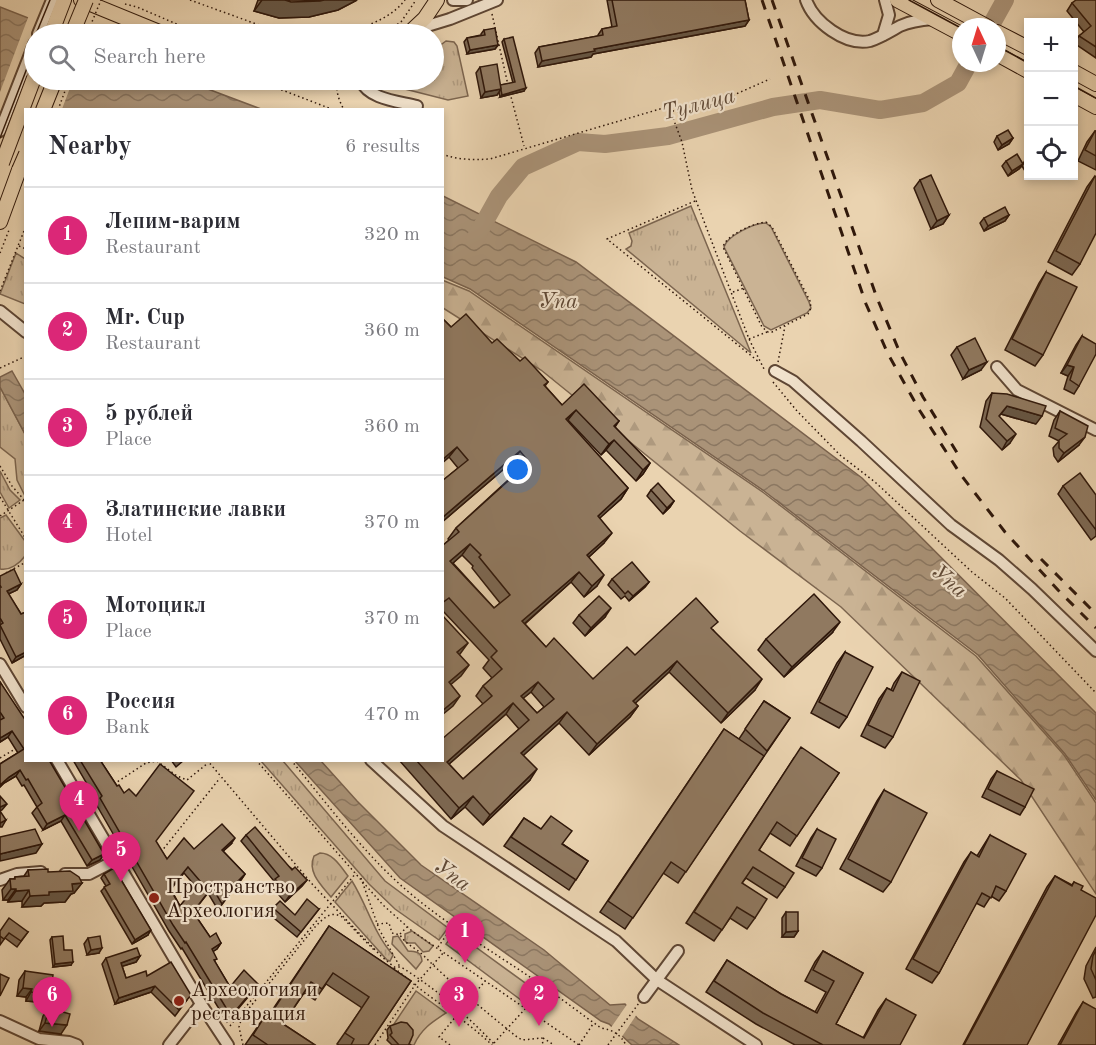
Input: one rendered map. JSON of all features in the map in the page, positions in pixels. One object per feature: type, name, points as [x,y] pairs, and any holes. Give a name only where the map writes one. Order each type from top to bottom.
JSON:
[{"type":"main road","points":[[55,24],[64,0]]},
{"type":"main road","points":[[75,24],[83,0],[140,24]]},
{"type":"main road","points":[[418,24],[437,0]]},
{"type":"main road","points":[[897,0],[952,29]]},
{"type":"main road","points":[[940,1],[971,18]]},
{"type":"main road","points":[[1006,36],[1024,45]]},
{"type":"main road","points":[[1006,59],[1024,68]]},
{"type":"main road","points":[[1078,74],[1096,84]]},
{"type":"main road","points":[[1,165],[29,90]]},
{"type":"main road","points":[[44,108],[51,90]]},
{"type":"main road","points":[[1078,96],[1096,106]]},
{"type":"main road","points":[[0,222],[24,159]]},
{"type":"street","points":[[42,24],[52,0]]},
{"type":"street","points":[[453,0],[467,0]]},
{"type":"street","points":[[806,0],[808,6],[829,30],[852,40],[869,41],[903,25],[933,19]]},
{"type":"street","points":[[883,35],[889,15],[885,0]]},
{"type":"street","points":[[435,24],[494,4]]},
{"type":"street","points":[[0,131],[24,70]]},
{"type":"street","points":[[366,90],[376,96],[417,106]]},
{"type":"street","points":[[0,311],[24,330]]},
{"type":"street","points":[[997,367],[1017,390],[1096,430]]},
{"type":"street","points":[[775,370],[793,381],[951,525],[1007,567],[1096,651]]},
{"type":"street","points":[[0,664],[24,704]]},
{"type":"street","points":[[58,762],[201,1005],[225,1040]]},
{"type":"street","points":[[373,762],[443,826],[616,941],[657,980],[756,1045]]},
{"type":"street","points":[[0,880],[17,874],[42,872],[78,876],[89,874],[116,860]]},
{"type":"street","points":[[641,1000],[678,951]]},
{"type":"street","points":[[169,1045],[201,1005]]},
{"type":"street","points":[[0,1021],[39,1039],[77,1045]]},
{"type":"path","points":[[91,24],[101,0]]},
{"type":"path","points":[[190,0],[256,24]]},
{"type":"path","points":[[369,24],[388,15],[405,0]]},
{"type":"path","points":[[397,24],[416,0]]},
{"type":"path","points":[[117,2],[137,7],[177,24]]},
{"type":"path","points":[[494,4],[516,122],[524,147]]},
{"type":"path","points":[[444,155],[470,160],[490,159],[524,147],[660,109],[680,112],[727,98],[770,79]]},
{"type":"path","points":[[58,108],[65,90]]},
{"type":"path","points":[[282,90],[329,108]]},
{"type":"path","points":[[338,90],[338,98],[344,108]]},
{"type":"path","points":[[669,110],[682,142]]},
{"type":"path","points":[[696,200],[607,239],[761,364]]},
{"type":"path","points":[[749,339],[776,331],[808,314],[811,308],[810,301],[772,227],[766,222],[759,223],[726,241],[723,248],[762,327],[768,332]]},
{"type":"path","points":[[0,291],[24,232]]},
{"type":"path","points":[[18,245],[24,248]]},
{"type":"path","points":[[720,264],[728,260]]},
{"type":"path","points":[[732,293],[743,288]]},
{"type":"path","points":[[775,370],[785,326]]},
{"type":"path","points":[[0,368],[24,356]]},
{"type":"path","points":[[0,466],[24,500]]},
{"type":"path","points":[[0,497],[24,536]]},
{"type":"path","points":[[0,516],[24,502]]},
{"type":"path","points":[[0,576],[24,563]]},
{"type":"path","points":[[0,758],[17,747]]},
{"type":"path","points":[[110,786],[146,763],[152,762]]},
{"type":"path","points":[[159,762],[177,777],[187,780],[206,762]]},
{"type":"path","points":[[208,762],[313,885],[381,956],[394,967],[401,967]]},
{"type":"path","points":[[258,762],[302,814],[357,872],[383,905],[407,926],[579,1045],[594,1023]]},
{"type":"path","points":[[293,762],[391,876],[454,926],[601,1028],[612,1030],[622,1037],[626,1045]]},
{"type":"path","points":[[158,856],[220,777]]},
{"type":"path","points":[[225,1040],[357,872]]},
{"type":"path","points":[[360,876],[377,924],[401,967],[461,1011],[493,1044]]},
{"type":"path","points":[[243,1045],[239,1027],[242,1017],[315,927],[328,915],[342,917],[380,957],[493,1044]]},
{"type":"path","points":[[377,924],[389,923],[392,933],[399,935],[405,944],[414,947],[432,965],[522,1040],[542,1038],[554,1045]]},
{"type":"path","points":[[399,935],[407,926]]},
{"type":"path","points":[[438,948],[454,926]]},
{"type":"path","points":[[375,1045],[415,985],[444,952]]},
{"type":"path","points":[[450,1045],[439,1037],[485,981]]},
{"type":"path","points":[[534,1014],[550,992]]},
{"type":"path","points":[[608,1045],[641,1000]]},
{"type":"path","points":[[493,1044],[525,1008]]},
{"type":"path","points":[[542,1038],[543,1045]]},
{"type":"green space","points":[[444,42],[454,42],[457,46],[468,96],[448,100],[409,90],[444,90]]},
{"type":"green space","points":[[691,206],[751,353],[626,249],[631,246],[632,241],[629,233]]},
{"type":"green space","points":[[766,223],[771,227],[811,308],[807,313],[771,330],[764,326],[724,247],[730,239],[742,231]]},
{"type":"green space","points":[[16,253],[24,258],[24,304],[0,294]]},
{"type":"green space","points":[[444,281],[469,291],[764,493],[976,656],[1064,755],[1096,803],[1096,894],[1021,780],[841,607],[740,531],[541,370],[444,309]]},
{"type":"green space","points":[[0,387],[24,432],[24,494],[17,480],[15,459],[0,447]]},
{"type":"green space","points":[[0,471],[10,490],[20,500],[9,508],[0,492]]},
{"type":"green space","points":[[6,515],[24,540],[24,557],[7,569],[0,569],[0,518]]},
{"type":"green space","points":[[262,762],[284,762],[385,881],[448,928],[439,940],[395,909],[369,884]]},
{"type":"green space","points":[[320,853],[333,858],[348,876],[331,897],[316,878],[312,867],[314,856]]},
{"type":"green space","points":[[352,881],[376,929],[393,955],[390,961],[335,902]]},
{"type":"green space","points":[[412,931],[433,946],[429,951],[423,952],[415,943],[405,941],[405,934]]},
{"type":"green space","points":[[455,932],[543,996],[533,1009],[446,944]]},
{"type":"green space","points":[[398,936],[408,951],[421,955],[422,961],[416,969],[392,944],[393,937]]},
{"type":"green space","points":[[416,991],[446,1013],[424,1030],[414,1045],[408,1045],[411,1040],[390,1030]]},
{"type":"water","points":[[0,7],[43,24],[24,24],[24,90],[211,90],[258,108],[42,108],[0,93]]},
{"type":"water","name":"Упа","points":[[444,196],[576,262],[862,478],[1096,713],[1096,800],[1065,754],[978,655],[764,491],[470,289],[444,277]]},
{"type":"water","points":[[12,371],[24,392],[24,432],[0,387],[0,377]]},
{"type":"water","name":"Упа","points":[[296,762],[322,762],[421,865],[544,950],[610,1005],[625,1004],[638,1019],[679,1045],[632,1045],[609,1024],[601,1021],[400,878]]},
{"type":"pier","points":[[29,15],[51,24],[26,24]]},
{"type":"pier","points":[[24,28],[24,90],[69,90],[62,108],[30,108],[0,97]]},
{"type":"pier","points":[[628,1003],[637,1014],[621,1038],[610,1029]]},
{"type":"building","points":[[285,0],[324,0],[291,2]]},
{"type":"building","points":[[612,0],[745,0],[749,20],[542,61],[539,47],[603,35],[602,29],[617,26]]},
{"type":"building","points":[[1076,0],[1096,0],[1096,47],[1079,36],[1091,26],[1072,3]]},
{"type":"building","points":[[495,28],[498,45],[470,50],[467,38],[485,35],[484,30]]},
{"type":"building","points":[[513,37],[526,88],[502,95],[500,85],[515,82],[504,39]]},
{"type":"building","points":[[497,64],[501,89],[485,92],[480,67]]},
{"type":"building","points":[[1008,130],[1013,138],[1002,145],[997,136]]},
{"type":"building","points":[[1096,131],[1096,156],[1085,150]]},
{"type":"building","points":[[1017,154],[1023,164],[1012,171],[1006,161]]},
{"type":"building","points":[[931,175],[949,215],[937,221],[920,180]]},
{"type":"building","points":[[1095,176],[1096,233],[1080,264],[1056,251]]},
{"type":"building","points":[[1005,207],[1009,215],[988,226],[984,218]]},
{"type":"building","points":[[1046,272],[1077,287],[1043,355],[1012,339]]},
{"type":"building","points":[[466,314],[492,343],[497,339],[520,361],[525,357],[548,382],[544,385],[562,405],[584,384],[619,421],[614,426],[650,463],[643,470],[614,440],[609,444],[576,410],[566,419],[628,488],[598,516],[612,533],[587,555],[604,575],[592,586],[579,572],[522,621],[546,647],[554,638],[593,679],[627,647],[635,655],[696,598],[718,622],[711,628],[762,679],[728,713],[677,661],[633,701],[638,706],[597,744],[567,712],[521,753],[537,769],[490,815],[473,796],[459,808],[418,762],[444,762],[444,737],[492,696],[483,686],[502,669],[491,657],[497,651],[449,598],[444,602],[444,544],[459,532],[456,528],[529,462],[520,451],[444,516],[444,479],[468,460],[457,447],[444,458],[444,320],[451,327]],"holes":[[[470,544],[481,555],[479,557],[510,595],[494,608],[450,561]],[[538,682],[554,699],[537,713],[521,696]],[[513,703],[529,720],[463,779],[447,762]]]},
{"type":"building","points":[[1082,336],[1096,344],[1096,354],[1079,386],[1070,380],[1074,367],[1067,365]]},
{"type":"building","points":[[975,338],[987,362],[969,370],[957,347]]},
{"type":"building","points":[[992,393],[1007,394],[1046,406],[1042,416],[1007,406],[999,416],[1016,434],[1007,441],[986,419]]},
{"type":"building","points":[[1060,411],[1088,426],[1085,437],[1064,453],[1059,448],[1059,440],[1067,434],[1055,428]]},
{"type":"building","points":[[1080,473],[1096,495],[1096,530],[1063,486]]},
{"type":"building","points":[[658,483],[674,501],[667,508],[651,490]]},
{"type":"building","points":[[632,562],[649,582],[633,596],[628,591],[625,594],[612,579]]},
{"type":"building","points":[[14,569],[21,584],[7,591],[21,614],[24,613],[24,653],[16,657],[0,625],[3,623],[0,618],[0,576]]},
{"type":"building","points":[[814,594],[840,622],[792,667],[766,639]]},
{"type":"building","points":[[599,596],[611,608],[591,628],[579,615]]},
{"type":"building","points":[[444,617],[468,643],[457,652],[469,665],[449,682],[460,696],[444,709]]},
{"type":"building","points":[[845,652],[873,667],[847,717],[819,702]]},
{"type":"building","points":[[902,672],[920,681],[893,737],[868,725],[887,688],[893,691]]},
{"type":"building","points":[[0,682],[24,718],[24,749],[12,731],[0,738],[0,720],[4,718],[0,712]]},
{"type":"building","points":[[764,701],[790,718],[767,751],[745,729]]},
{"type":"building","points":[[724,729],[764,756],[686,872],[671,862],[633,918],[608,901]]},
{"type":"building","points":[[801,747],[839,773],[797,836],[777,822],[759,850],[794,873],[785,887],[753,867],[742,883],[767,899],[755,918],[737,907],[722,930],[694,912]]},
{"type":"building","points":[[24,749],[24,762],[50,762],[104,854],[92,860],[65,815],[47,824],[37,807],[42,803],[20,770],[0,785],[0,764]]},
{"type":"building","points":[[81,762],[101,762],[124,793],[129,789],[136,796],[160,764],[194,791],[156,841],[167,859],[184,838],[194,849],[222,824],[235,838],[222,850],[245,874],[227,892],[229,895],[222,904],[212,887],[193,912],[210,937],[216,933],[221,943],[212,949],[217,959],[214,960],[230,987],[244,970],[258,984],[231,1016],[186,942],[173,925],[100,798],[102,796]],"holes":[[[188,867],[200,881],[180,906],[170,889]]]},
{"type":"building","points":[[997,771],[1034,789],[1025,807],[988,789]]},
{"type":"building","points":[[884,790],[927,813],[891,882],[848,859]]},
{"type":"building","points":[[0,796],[7,804],[0,807]]},
{"type":"building","points":[[0,811],[6,820],[0,823]]},
{"type":"building","points":[[551,816],[572,831],[562,844],[588,861],[576,880],[511,837],[524,818],[541,829]]},
{"type":"building","points":[[255,827],[292,870],[295,867],[307,880],[290,895],[275,879],[279,876],[246,835]]},
{"type":"building","points":[[35,829],[42,844],[0,854],[0,837]]},
{"type":"building","points":[[817,829],[836,839],[822,868],[802,858]]},
{"type":"building","points":[[990,835],[1026,854],[1006,891],[996,886],[991,898],[982,893],[939,973],[913,959],[971,852],[979,857]]},
{"type":"building","points":[[114,868],[151,930],[135,940],[104,887],[110,884],[104,874]]},
{"type":"building","points":[[48,869],[48,872],[70,871],[79,877],[82,883],[72,884],[73,891],[49,892],[49,895],[30,896],[29,890],[11,889],[10,879],[29,876],[28,870]]},
{"type":"building","points":[[1055,876],[1072,886],[1074,882],[1083,886],[1081,890],[1096,898],[1096,915],[1027,1045],[964,1045]]},
{"type":"building","points":[[307,899],[319,909],[301,932],[273,908],[280,901],[295,915]]},
{"type":"building","points":[[786,912],[798,912],[798,931],[786,932]]},
{"type":"building","points":[[9,918],[28,932],[21,941],[9,933],[4,939],[0,936],[0,931]]},
{"type":"building","points":[[329,926],[411,981],[368,1045],[351,1045],[354,1039],[345,1033],[369,997],[333,973],[322,989],[311,982],[283,1024],[315,1045],[268,1045],[253,1035],[267,1013],[270,1015]]},
{"type":"building","points":[[63,936],[64,950],[72,950],[73,962],[55,964],[52,937]]},
{"type":"building","points":[[100,936],[102,948],[91,950],[88,938]]},
{"type":"building","points":[[137,948],[140,956],[121,963],[126,978],[146,971],[147,976],[171,962],[191,995],[179,1010],[155,986],[119,998],[106,958]]},
{"type":"building","points":[[1096,950],[1096,980],[1091,969]]},
{"type":"building","points":[[823,951],[863,973],[836,1024],[864,1038],[886,999],[916,1015],[900,1045],[823,1045],[763,1013],[714,981],[727,960],[781,994],[817,1013],[834,981],[813,970]]},
{"type":"building","points":[[25,971],[53,975],[51,991],[44,991],[44,994],[23,988]]},
{"type":"building","points":[[0,974],[9,978],[0,996]]},
{"type":"building","points":[[1083,1002],[1096,1009],[1096,1045],[1060,1045]]},
{"type":"building","points":[[49,1008],[70,1014],[67,1025],[45,1023]]},
{"type":"building","points":[[401,1022],[407,1023],[413,1030],[409,1044],[411,1045],[399,1045],[390,1035],[392,1033],[390,1026]]},
{"type":"waterway","name":"Тулица","points":[[995,18],[1005,0]]},
{"type":"waterway","name":"Тулица","points":[[475,239],[499,196],[523,167],[578,142],[605,144],[668,136],[773,107],[820,100],[880,110],[923,103],[958,83],[964,72]]},
{"type":"tram line","points":[[40,24],[50,0]]},
{"type":"tram line","points":[[909,0],[952,23]]},
{"type":"tram line","points":[[1006,51],[1024,61]]},
{"type":"tram line","points":[[0,138],[24,76]]},
{"type":"tram line","points":[[1078,88],[1096,98]]},
{"type":"railway","points":[[762,0],[866,304],[888,354],[920,411],[961,475],[1005,532],[1096,628]]},
{"type":"railway","points":[[772,0],[877,298],[900,353],[923,397],[959,456]]},
{"type":"railway","points":[[1041,559],[1096,614]]},
{"type":"place","name":"Златинские лавки","points":[[79,831]]},
{"type":"place","name":"Мотоцикл","points":[[121,882]]},
{"type":"place","name":"Пространство Археология","points":[[154,898]]},
{"type":"place","name":"Лепим-варим","points":[[465,963]]},
{"type":"place","name":"Археология и реставрация","points":[[179,1001]]},
{"type":"place","name":"Mr. Cup","points":[[539,1026]]},
{"type":"place","name":"Россия","points":[[52,1027]]},
{"type":"place","name":"5 рублей","points":[[459,1027]]}]
